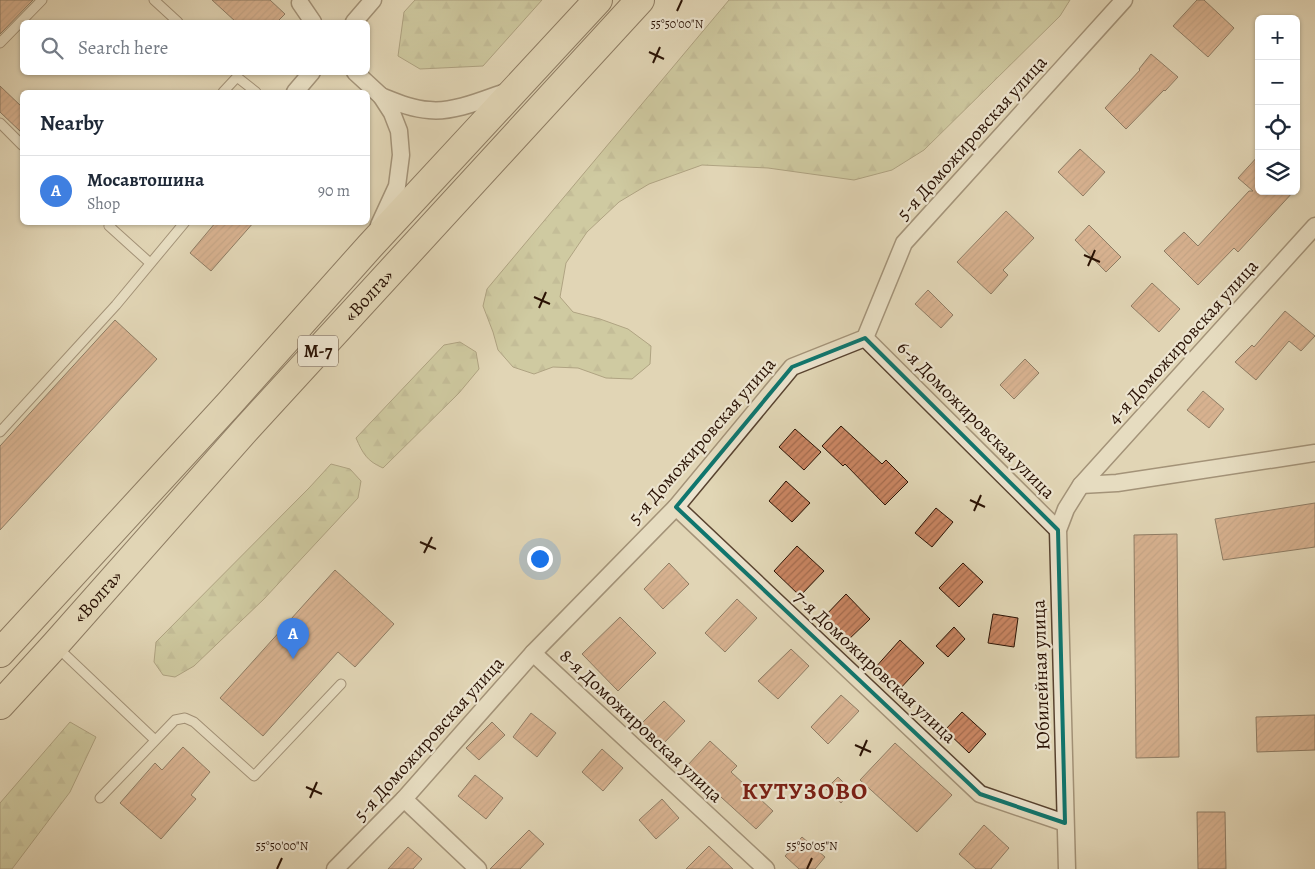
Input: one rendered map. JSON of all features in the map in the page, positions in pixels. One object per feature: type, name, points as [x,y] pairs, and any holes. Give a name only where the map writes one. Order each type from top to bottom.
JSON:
[{"type":"highway","name":"«Волга»","points":[[0,653],[229,404],[370,246],[598,0]]},
{"type":"highway","name":"«Волга»","points":[[0,705],[248,427],[640,0]]},
{"type":"street","points":[[356,20],[373,0]]},
{"type":"street","name":"5-я Доможировская улица","points":[[335,869],[404,799],[533,653],[676,506],[792,367],[865,338],[904,243],[1124,0]]},
{"type":"street","points":[[298,1],[312,20]]},
{"type":"street","points":[[297,90],[309,75]]},
{"type":"street","points":[[358,75],[380,96],[392,113],[399,131],[401,155],[397,186],[370,246]]},
{"type":"street","points":[[380,96],[403,104],[430,110],[459,107],[517,88]]},
{"type":"street","name":"4-я Доможировская улица","points":[[1081,485],[1315,226]]},
{"type":"street","name":"6-я Доможировская улица","points":[[865,338],[1058,530]]},
{"type":"street","points":[[1081,485],[1117,483],[1315,453]]},
{"type":"street","name":"Юбилейная улица","points":[[1066,869],[1058,530],[1066,509],[1081,485]]},
{"type":"street","name":"7-я Доможировская улица","points":[[676,506],[980,794],[1065,823]]},
{"type":"street","name":"8-я Доможировская улица","points":[[533,653],[766,869]]},
{"type":"street","points":[[404,799],[478,869]]},
{"type":"lane","points":[[22,20],[42,0]]},
{"type":"lane","points":[[154,0],[176,20]]},
{"type":"lane","points":[[0,43],[20,23]]},
{"type":"lane","points":[[225,90],[234,75],[253,90]]},
{"type":"lane","points":[[0,123],[20,142]]},
{"type":"lane","points":[[110,225],[150,263]]},
{"type":"lane","points":[[0,432],[116,305],[182,225]]},
{"type":"lane","points":[[55,645],[155,740]]},
{"type":"lane","points":[[100,798],[175,720],[185,718],[194,722],[254,776],[341,684]]},
{"type":"highlighted area","points":[[865,338],[1058,530],[1065,823],[980,794],[676,507],[792,367]]},
{"type":"green space","points":[[415,0],[542,0],[483,66],[420,69],[398,56],[404,12]]},
{"type":"green space","points":[[729,0],[1070,0],[1060,16],[924,150],[892,170],[854,180],[768,168],[702,165],[649,184],[619,202],[587,232],[566,263],[560,297],[573,312],[628,329],[651,346],[650,364],[632,379],[606,378],[578,368],[553,367],[534,374],[513,367],[498,350],[483,306],[487,289]]},
{"type":"green space","points":[[460,342],[476,352],[479,369],[459,393],[383,468],[373,463],[363,453],[356,438],[444,345]]},
{"type":"green space","points":[[331,464],[350,469],[361,481],[358,498],[264,599],[194,666],[175,677],[163,675],[154,662],[156,642]]},
{"type":"green space","points":[[70,722],[96,737],[70,792],[12,869],[0,869],[0,803]]},
{"type":"building","points":[[0,0],[33,0],[0,34]]},
{"type":"building","points":[[212,0],[270,0],[285,14],[279,20],[234,20]]},
{"type":"building","points":[[1197,0],[1204,0],[1234,28],[1208,57],[1173,26]]},
{"type":"building","points":[[1151,54],[1178,77],[1126,129],[1105,108],[1140,70]]},
{"type":"building","points":[[0,86],[20,105],[20,131],[0,112]]},
{"type":"building","points":[[1080,149],[1105,172],[1083,196],[1058,172]]},
{"type":"building","points":[[1255,159],[1255,195],[1290,195],[1238,252],[1234,248],[1198,285],[1164,251],[1184,232],[1198,246],[1249,191],[1253,191],[1238,178]]},
{"type":"building","points":[[1006,211],[1034,238],[1003,270],[1008,275],[991,294],[957,262]]},
{"type":"building","points":[[213,225],[251,225],[211,271],[190,253]]},
{"type":"building","points":[[1089,225],[1121,257],[1106,272],[1075,240]]},
{"type":"building","points":[[1152,283],[1180,309],[1159,332],[1131,306]]},
{"type":"building","points":[[928,290],[953,315],[941,328],[915,304]]},
{"type":"building","points":[[1285,311],[1315,336],[1301,351],[1289,341],[1256,380],[1235,362],[1252,345],[1254,347]]},
{"type":"building","points":[[115,320],[157,359],[0,530],[0,446]]},
{"type":"building","points":[[1025,359],[1039,373],[1014,399],[1000,385]]},
{"type":"building","points":[[1203,391],[1224,409],[1209,428],[1187,410]]},
{"type":"building","points":[[841,426],[882,464],[886,460],[908,482],[885,505],[845,464],[843,466],[822,446]]},
{"type":"building","points":[[795,429],[821,452],[804,470],[779,447]]},
{"type":"building","points":[[786,481],[810,503],[792,522],[769,501]]},
{"type":"building","points":[[1315,503],[1315,547],[1223,560],[1215,519]]},
{"type":"building","points":[[936,508],[953,522],[932,547],[915,533]]},
{"type":"building","points":[[1177,534],[1179,757],[1136,758],[1134,535]]},
{"type":"building","points":[[797,546],[824,571],[800,596],[774,571]]},
{"type":"building","points":[[669,563],[689,584],[663,609],[644,589]]},
{"type":"building","points":[[963,563],[983,582],[959,607],[939,588]]},
{"type":"building","points":[[335,570],[394,624],[355,667],[338,652],[263,736],[220,698]]},
{"type":"building","points":[[846,594],[870,619],[846,642],[823,618]]},
{"type":"building","points":[[737,599],[757,618],[725,652],[705,633]]},
{"type":"building","points":[[993,614],[1018,618],[1014,647],[988,643]]},
{"type":"building","points":[[620,617],[656,653],[618,691],[582,654]]},
{"type":"building","points":[[954,627],[965,639],[948,657],[936,646]]},
{"type":"building","points":[[900,640],[924,663],[898,691],[874,669]]},
{"type":"building","points":[[791,649],[809,666],[778,699],[758,681]]},
{"type":"building","points":[[841,695],[859,711],[828,744],[811,727]]},
{"type":"building","points":[[664,701],[685,721],[663,744],[642,723]]},
{"type":"building","points":[[962,712],[986,734],[969,753],[945,730]]},
{"type":"building","points":[[531,713],[556,733],[537,757],[513,737]]},
{"type":"building","points":[[1315,715],[1315,750],[1257,752],[1256,717]]},
{"type":"building","points":[[492,722],[505,735],[479,760],[466,748]]},
{"type":"building","points":[[710,741],[737,766],[731,772],[773,811],[756,829],[687,766]]},
{"type":"building","points":[[895,743],[952,795],[917,832],[860,780]]},
{"type":"building","points":[[183,747],[210,772],[191,795],[196,799],[161,839],[120,803],[155,763],[162,770]]},
{"type":"building","points":[[602,749],[623,768],[603,791],[582,772]]},
{"type":"building","points":[[475,775],[503,798],[486,819],[458,796]]},
{"type":"building","points":[[838,777],[852,791],[841,803],[826,789]]},
{"type":"building","points":[[662,799],[679,818],[656,839],[639,820]]},
{"type":"building","points":[[1197,812],[1225,812],[1226,869],[1198,869]]},
{"type":"building","points":[[984,825],[1009,848],[991,869],[976,869],[959,854]]},
{"type":"building","points":[[529,830],[544,844],[520,869],[490,869]]},
{"type":"building","points":[[802,837],[825,857],[815,869],[799,869],[785,856]]},
{"type":"building","points":[[709,846],[733,869],[686,869]]},
{"type":"building","points":[[408,847],[422,859],[413,869],[388,869]]},
{"type":"place","name":"Мосавтошина","points":[[293,659]]},
{"type":"district","name":"КУТУЗОВО","points":[[805,791]]}]
